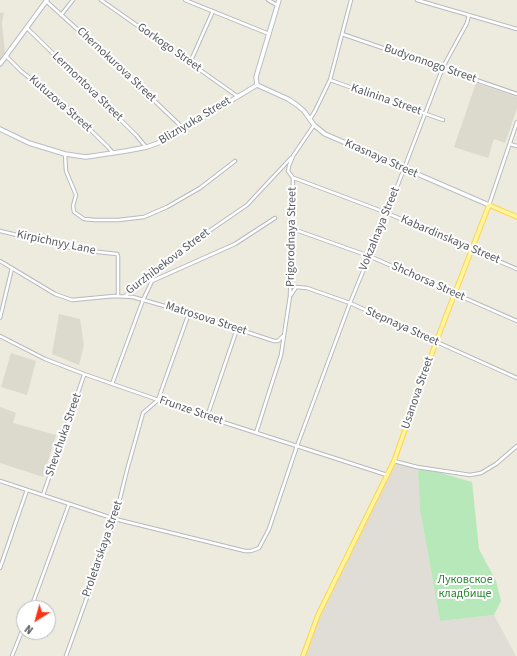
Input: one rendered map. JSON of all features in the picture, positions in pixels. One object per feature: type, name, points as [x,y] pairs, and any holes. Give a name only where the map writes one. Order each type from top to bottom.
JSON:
[{"type":"main road","name":"Krasnaya Street","points":[[489,205],[517,217]]},
{"type":"main road","name":"Usanova Street","points":[[303,656],[318,615],[394,461],[436,342],[489,205]]},
{"type":"street","points":[[0,64],[46,0]]},
{"type":"street","name":"Chernokurova Street","points":[[46,0],[185,129]]},
{"type":"street","points":[[61,15],[73,0]]},
{"type":"street","name":"Gorkogo Street","points":[[100,0],[237,96]]},
{"type":"street","points":[[185,0],[269,34]]},
{"type":"street","points":[[268,0],[277,4]]},
{"type":"street","points":[[256,85],[256,77],[279,0]]},
{"type":"street","points":[[310,119],[316,111],[330,80],[351,0]]},
{"type":"street","points":[[416,0],[517,29]]},
{"type":"street","points":[[189,62],[213,11]]},
{"type":"street","name":"Vokzalnaya Street","points":[[115,519],[251,551],[259,548],[269,529],[297,446],[350,304],[387,213],[442,68],[467,23],[469,15]]},
{"type":"street","name":"Lermontova Street","points":[[27,28],[147,147]]},
{"type":"street","name":"Budyonnogo Street","points":[[342,34],[517,94]]},
{"type":"street","name":"Kutuzova Street","points":[[6,56],[26,75],[69,109],[108,147],[113,154]]},
{"type":"street","name":"Kalinina Street","points":[[330,80],[443,120]]},
{"type":"street","name":"Bliznyuka Street","points":[[0,130],[29,143],[65,154],[86,157],[113,154],[147,147],[166,140],[256,85]]},
{"type":"street","name":"Krasnaya Street","points":[[256,85],[284,97],[297,105],[319,130],[334,138],[489,205]]},
{"type":"street","name":"Usanova Street","points":[[489,205],[517,122]]},
{"type":"street","name":"Prigorodnaya Street","points":[[256,433],[281,355],[290,296],[293,229],[293,178],[288,171],[288,166],[314,125]]},
{"type":"street","points":[[510,144],[517,146]]},
{"type":"street","points":[[65,154],[66,171],[76,195],[73,206],[74,212],[84,219],[95,220],[118,220],[139,217],[167,207],[200,188],[235,161]]},
{"type":"street","name":"Gurzhibekova Street","points":[[0,261],[55,294],[68,299],[81,300],[125,296],[149,274],[247,205],[293,156]]},
{"type":"street","name":"Kabardinskaya Street","points":[[293,178],[387,213],[517,269]]},
{"type":"street","points":[[112,384],[143,300],[152,281],[235,244],[275,218]]},
{"type":"street","name":"Shchorsa Street","points":[[293,229],[369,256],[517,321]]},
{"type":"street","name":"Kirpichnyy Lane","points":[[0,231],[80,250],[117,254],[118,296]]},
{"type":"street","points":[[0,318],[12,268]]},
{"type":"street","points":[[149,274],[152,281]]},
{"type":"street","name":"Stepnaya Street","points":[[290,296],[296,287],[301,286],[350,304],[517,378]]},
{"type":"street","name":"Matrosova Street","points":[[125,296],[189,313],[274,341],[278,341],[284,334]]},
{"type":"street","points":[[158,400],[189,313]]},
{"type":"street","points":[[207,417],[237,329]]},
{"type":"street","name":"Frunze Street","points":[[0,336],[45,359],[84,374],[207,417],[388,475]]},
{"type":"street","name":"Shevchuka Street","points":[[43,495],[84,374]]},
{"type":"street","name":"Proletarskaya Street","points":[[66,656],[115,519],[143,413],[158,400]]},
{"type":"street","points":[[394,461],[470,475],[481,473],[496,464],[517,446]]},
{"type":"street","points":[[0,481],[115,519]]},
{"type":"street","points":[[0,568],[27,490]]},
{"type":"street","points":[[34,600],[69,504]]},
{"type":"street","points":[[12,656],[18,640]]},
{"type":"shaded area","points":[[4,12],[2,23],[5,52],[0,60],[0,13]]},
{"type":"shaded area","points":[[476,83],[517,97],[517,108],[505,143],[494,139],[488,158],[454,147]]},
{"type":"shaded area","points":[[59,314],[80,319],[84,345],[79,365],[52,354]]},
{"type":"shaded area","points":[[11,353],[36,361],[27,395],[1,387]]},
{"type":"shaded area","points":[[0,407],[16,413],[13,423],[56,435],[43,477],[0,463]]},
{"type":"shaded area","points":[[394,461],[420,467],[418,473],[420,510],[440,621],[494,615],[516,656],[303,656],[318,615]]},
{"type":"green space","name":"Луковское кладбище","points":[[420,467],[472,482],[479,549],[496,581],[501,601],[494,615],[440,621],[420,510],[418,473]]}]
